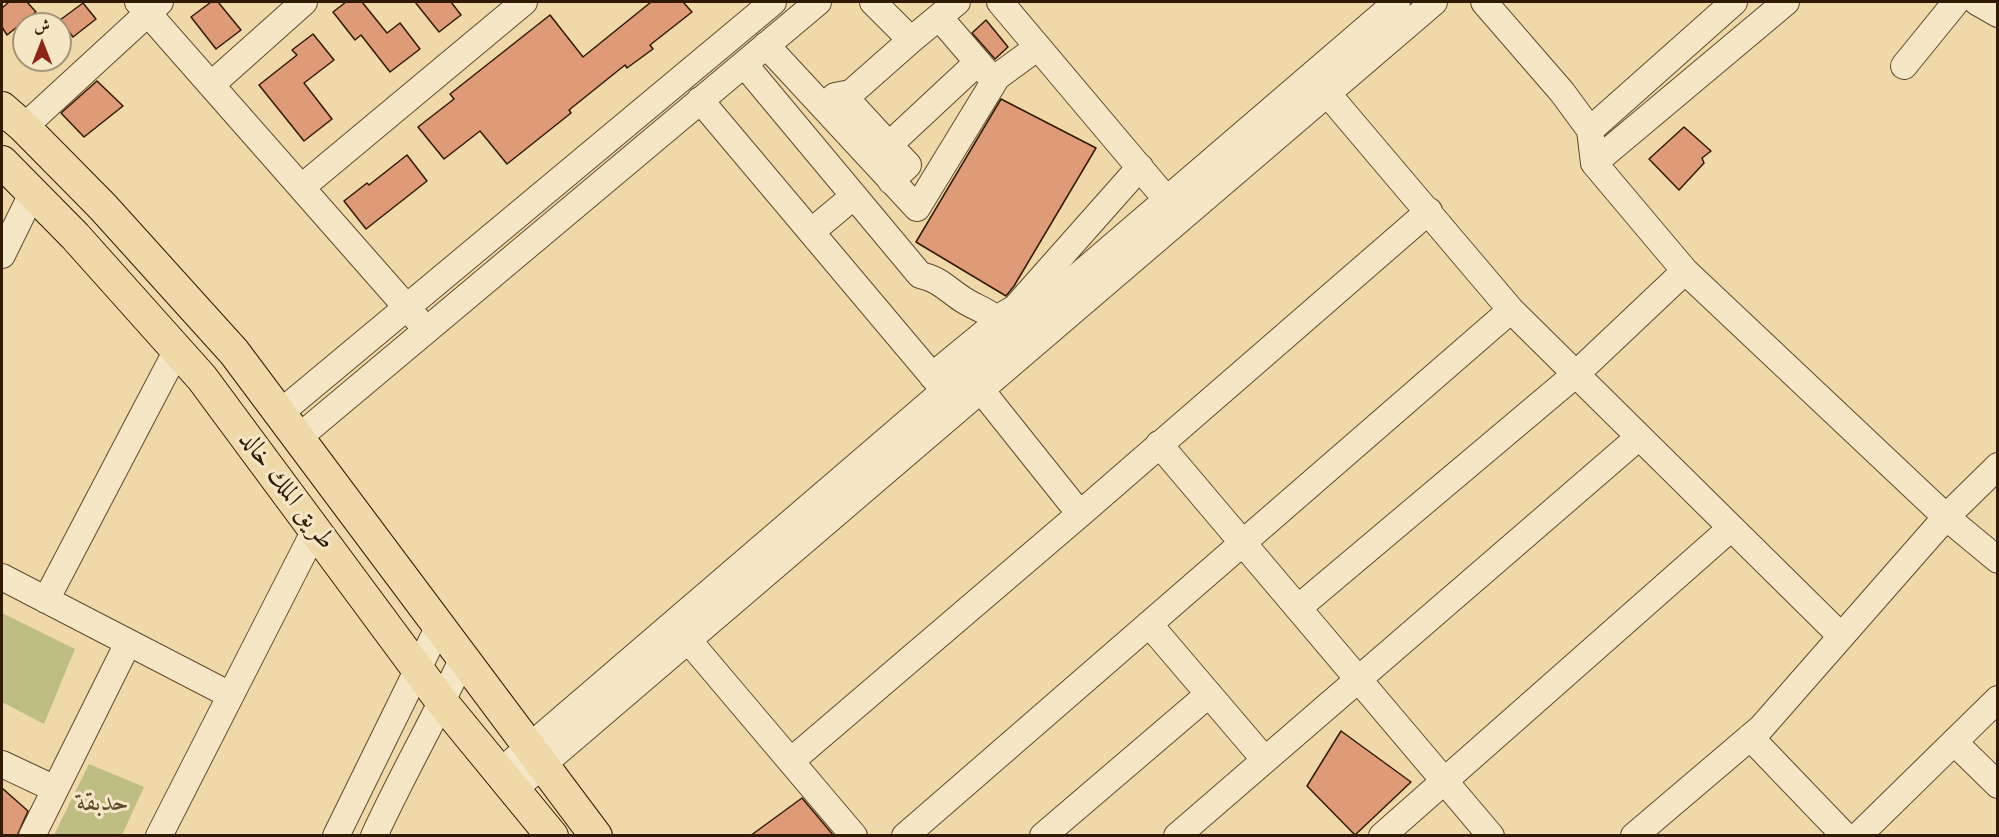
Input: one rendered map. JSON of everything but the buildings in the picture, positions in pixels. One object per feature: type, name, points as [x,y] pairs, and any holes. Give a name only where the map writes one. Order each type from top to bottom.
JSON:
[{"type":"main road","points":[[13,118],[103,207],[234,352],[596,836]]},
{"type":"main road","name":"طريق الملك خالد","points":[[13,175],[75,236],[202,378],[442,702],[552,836]]},
{"type":"street","points":[[211,85],[304,2]]},
{"type":"street","points":[[302,187],[524,2]]},
{"type":"street","points":[[298,438],[818,2]]},
{"type":"street","points":[[873,2],[911,40]]},
{"type":"street","points":[[1000,2],[1167,200]]},
{"type":"street","points":[[507,780],[688,640],[981,390],[1167,200],[1397,2]]},
{"type":"street","points":[[939,384],[1082,288],[1327,93],[1434,2]]},
{"type":"street","points":[[1484,2],[1562,92],[1590,130],[1594,163],[1685,270],[1946,517],[1998,560]]},
{"type":"street","points":[[1594,163],[1786,2]]},
{"type":"street","points":[[1904,66],[1956,2]]},
{"type":"street","points":[[1977,2],[1998,14]]},
{"type":"street","points":[[13,118],[149,5],[211,85],[426,331]]},
{"type":"street","points":[[279,413],[765,8],[772,40],[833,101],[889,145],[908,165],[891,181]]},
{"type":"street","points":[[833,101],[851,93],[948,9],[986,72],[997,77],[1038,46]]},
{"type":"street","points":[[1590,130],[1725,10],[1739,43]]},
{"type":"street","points":[[744,64],[920,275],[933,278],[963,300],[996,319]]},
{"type":"street","points":[[833,101],[891,181],[917,208],[986,72]]},
{"type":"street","points":[[889,145],[986,72]]},
{"type":"street","points":[[1327,93],[1511,310],[1841,636]]},
{"type":"street","points":[[700,100],[939,384]]},
{"type":"street","points":[[536,756],[939,384],[996,319],[1015,308],[1140,167]]},
{"type":"street","points":[[2,255],[13,175]]},
{"type":"street","points":[[811,232],[854,196]]},
{"type":"street","points":[[791,761],[1429,212]]},
{"type":"street","points":[[1298,608],[1576,374],[1685,270]]},
{"type":"street","points":[[905,836],[1511,310]]},
{"type":"street","points":[[46,600],[177,350]]},
{"type":"street","points":[[981,390],[1080,513]]},
{"type":"street","points":[[1177,836],[1639,437]]},
{"type":"street","points":[[1159,444],[1491,836]]},
{"type":"street","points":[[1634,836],[1761,728],[1946,517],[1998,466]]},
{"type":"street","points":[[1382,836],[1731,528]]},
{"type":"street","points":[[159,836],[315,530]]},
{"type":"street","points":[[2,577],[230,696]]},
{"type":"street","points":[[1149,624],[1265,760]]},
{"type":"street","points":[[336,836],[439,626]]},
{"type":"street","points":[[688,640],[854,836]]},
{"type":"street","points":[[32,836],[128,643]]},
{"type":"street","points":[[374,836],[463,658]]},
{"type":"street","points":[[1043,836],[1209,694]]},
{"type":"street","points":[[1858,836],[1998,699]]},
{"type":"street","points":[[1750,738],[1845,836]]},
{"type":"street","points":[[1954,742],[1998,785]]},
{"type":"street","points":[[2,764],[55,789]]},
{"type":"green space","points":[[2,613],[75,649],[44,724],[2,702]]},
{"type":"green space","name":"حدبقة","points":[[89,764],[144,787],[122,835],[54,835]]}]
